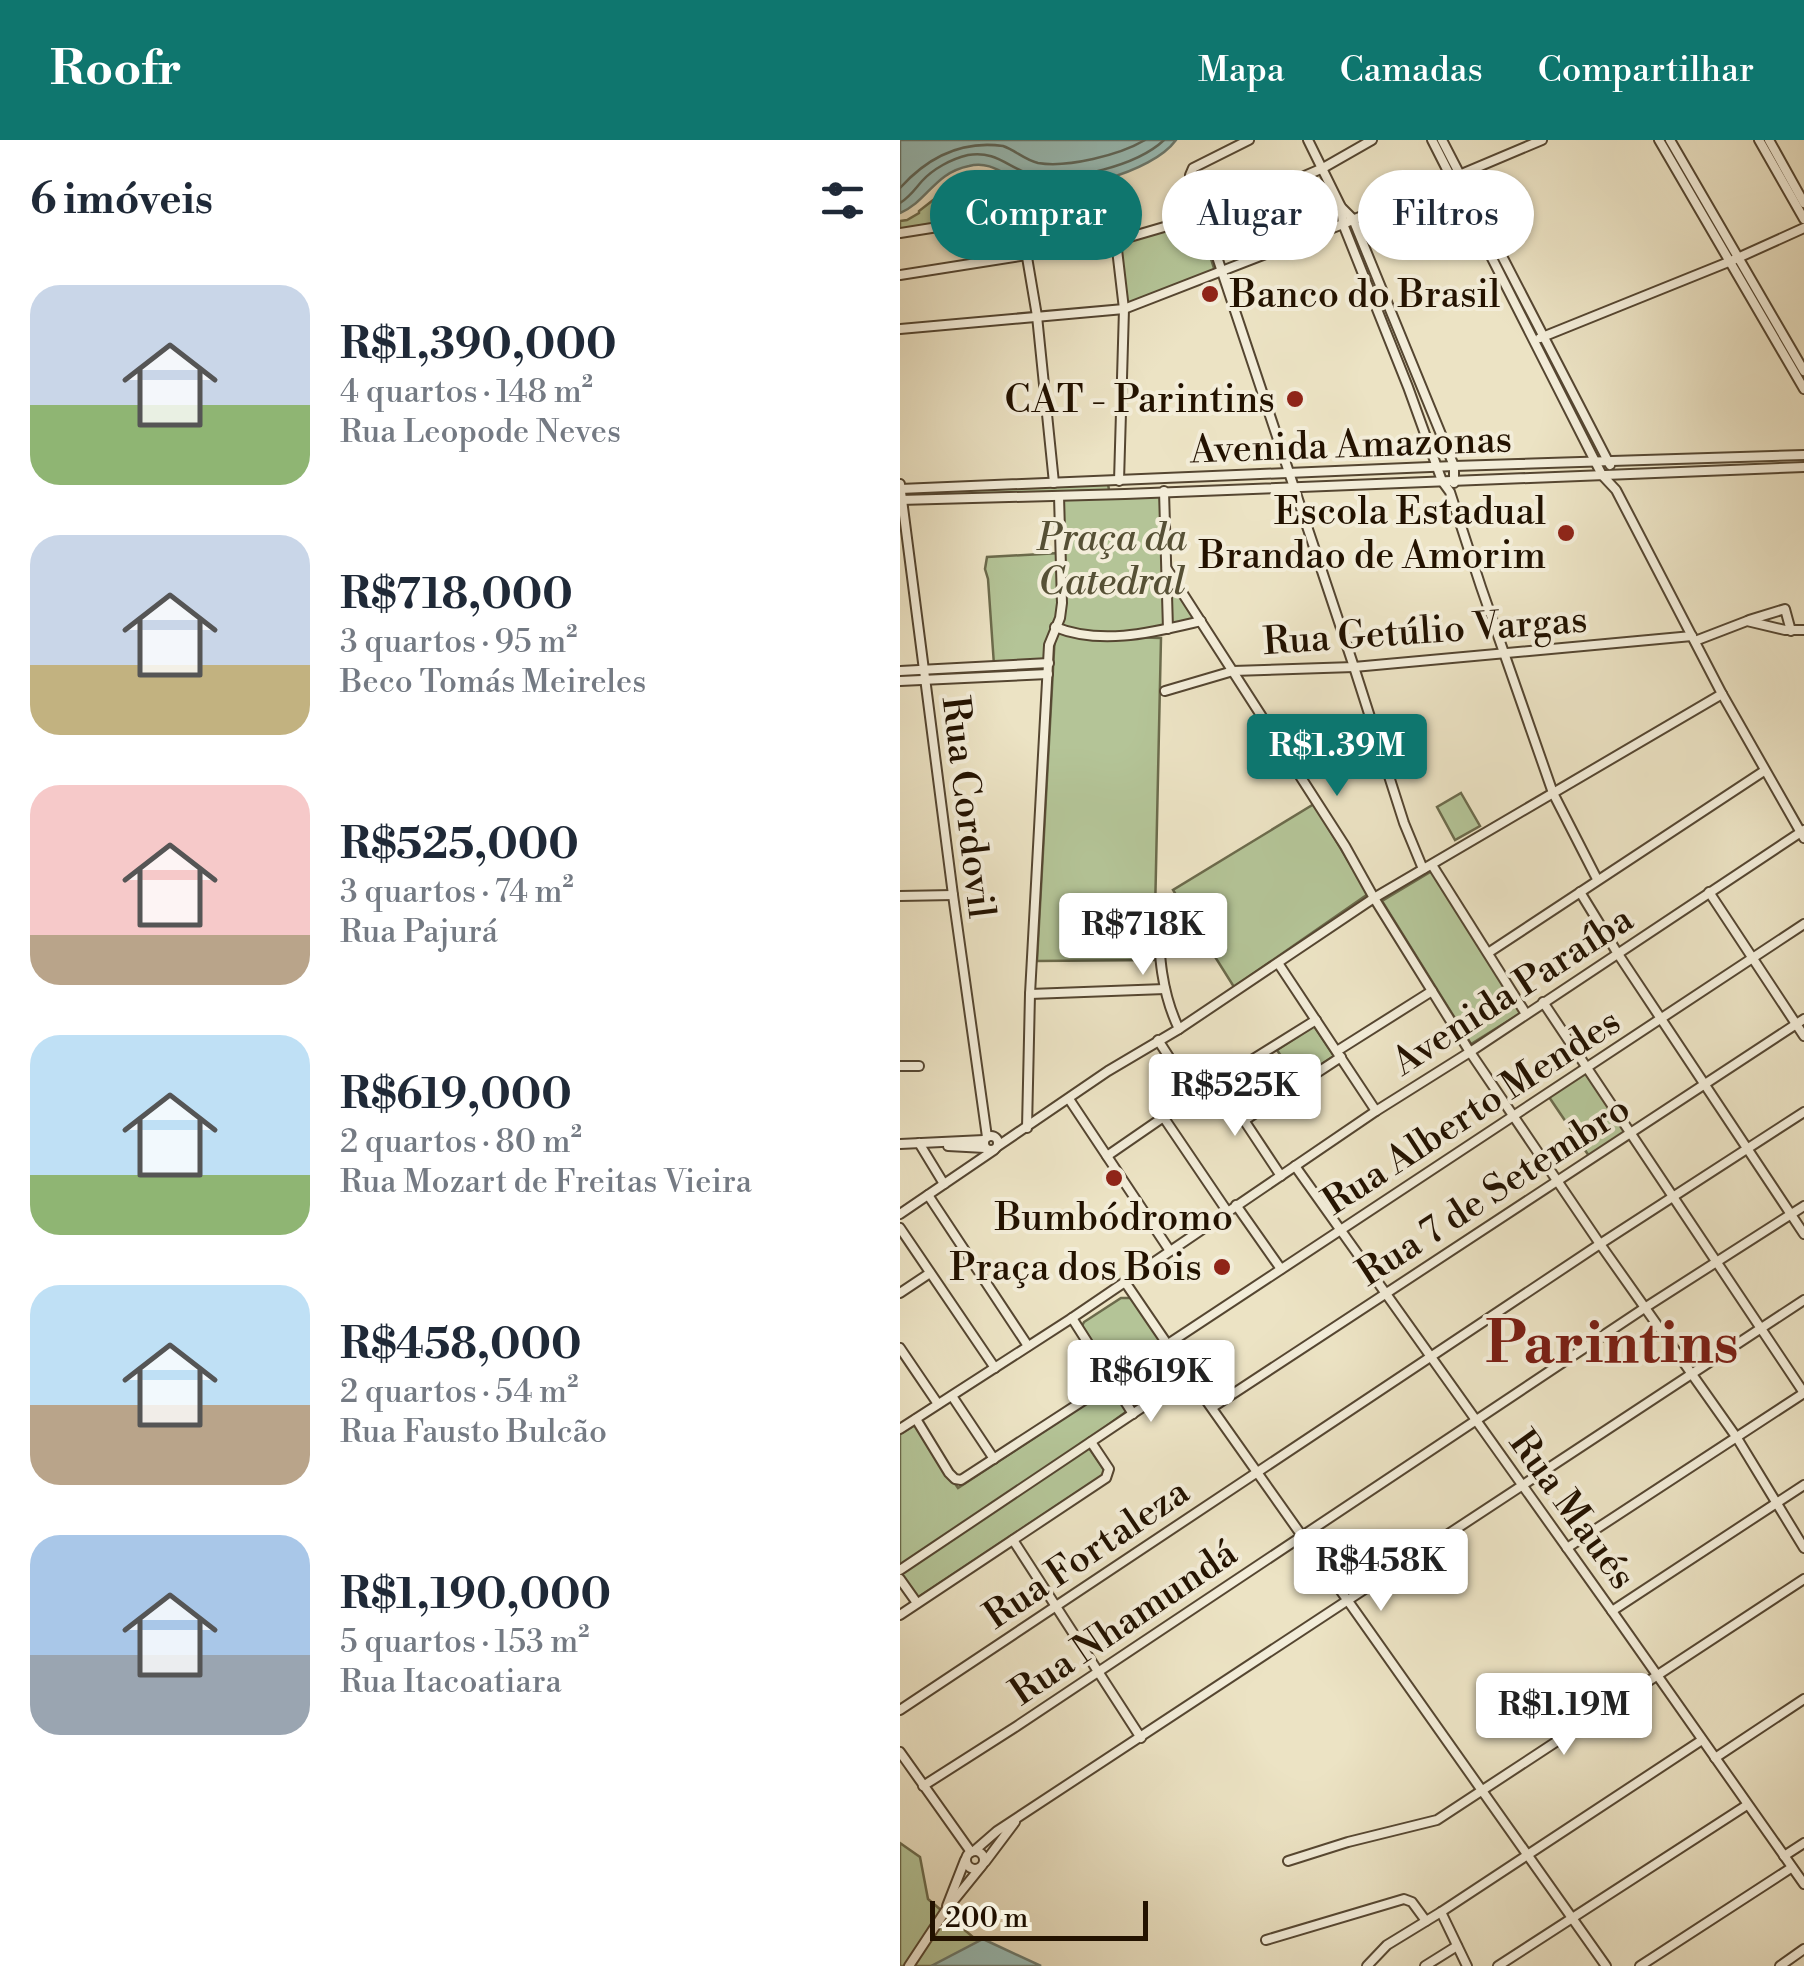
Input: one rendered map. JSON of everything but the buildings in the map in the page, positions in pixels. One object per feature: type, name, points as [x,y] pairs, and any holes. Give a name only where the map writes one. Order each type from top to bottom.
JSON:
[{"type":"street","points":[[1192,170],[1249,140]]},
{"type":"street","points":[[1308,140],[1342,207],[1353,219],[1454,466],[1456,480],[1450,492]]},
{"type":"street","points":[[1317,170],[1372,140]]},
{"type":"street","points":[[1432,140],[1452,170]]},
{"type":"street","points":[[1442,140],[1453,170]]},
{"type":"street","points":[[1467,170],[1542,140]]},
{"type":"street","points":[[1659,140],[1804,371]]},
{"type":"street","points":[[1670,140],[1804,389]]},
{"type":"street","points":[[1758,140],[1804,219]]},
{"type":"street","points":[[1768,140],[1804,203]]},
{"type":"street","points":[[1342,207],[1343,224],[1442,481],[1450,492],[1554,794],[1598,879]]},
{"type":"street","points":[[900,329],[1124,309],[1358,217]]},
{"type":"street","points":[[900,233],[930,228]]},
{"type":"street","points":[[1534,341],[1804,228]]},
{"type":"street","points":[[900,274],[999,260]]},
{"type":"street","points":[[1028,260],[1054,483]]},
{"type":"street","points":[[1118,260],[1124,309],[1119,494]]},
{"type":"street","points":[[1217,260],[1404,824],[1428,867],[1526,1014]]},
{"type":"street","points":[[1495,260],[1596,463],[1616,490],[1722,694],[1803,833]]},
{"type":"street","points":[[1502,260],[1609,463],[1616,490]]},
{"type":"street","points":[[1390,344],[1402,338]]},
{"type":"street","points":[[1408,387],[1420,382]]},
{"type":"street","name":"Avenida Amazonas","points":[[900,487],[1804,455]]},
{"type":"street","name":"Avenida Amazonas","points":[[901,500],[1804,468]]},
{"type":"street","name":"Rua Cordovil","points":[[900,487],[990,1143]]},
{"type":"street","points":[[1164,492],[1168,628]]},
{"type":"street","points":[[1026,1128],[1049,645],[1062,603],[1059,496]]},
{"type":"street","points":[[1167,569],[1345,846],[1470,1052],[1737,1438],[1804,1548]]},
{"type":"street","name":"Rua Getúlio Vargas","points":[[1166,691],[1233,671],[1354,667],[1694,638],[1785,609],[1791,631]]},
{"type":"street","points":[[1055,627],[1120,636],[1201,621]]},
{"type":"street","name":"Rua Getúlio Vargas","points":[[1748,621],[1791,631],[1804,630]]},
{"type":"street","points":[[900,681],[924,674],[1049,664]]},
{"type":"street","points":[[900,670],[924,674],[1048,674]]},
{"type":"street","points":[[900,1214],[944,1184],[990,1143],[1026,1128],[1374,898],[1722,694]]},
{"type":"street","points":[[1488,953],[1764,770]]},
{"type":"street","name":"Avenida Paraíba","points":[[900,1428],[1803,833]]},
{"type":"street","points":[[1580,892],[1804,1234]]},
{"type":"street","points":[[1709,892],[1800,1021],[1804,1036]]},
{"type":"street","points":[[900,896],[953,895]]},
{"type":"street","points":[[1158,914],[1164,990],[1179,1029]]},
{"type":"street","name":"Rua Alberto Mendes","points":[[1168,1344],[1804,924]]},
{"type":"street","points":[[1278,962],[1376,1112]]},
{"type":"street","points":[[1030,994],[1164,990]]},
{"type":"street","points":[[1245,1120],[1432,991]]},
{"type":"street","points":[[1544,1002],[1804,1393],[1567,1548]]},
{"type":"street","points":[[1107,1156],[1316,1020]]},
{"type":"street","name":"Rua 7 de Setembro","points":[[1213,1407],[1800,1021]]},
{"type":"street","points":[[1158,1040],[1194,1096]]},
{"type":"street","points":[[900,1066],[919,1066]]},
{"type":"street","points":[[1218,1081],[1281,1176]]},
{"type":"street","points":[[1069,1098],[1170,1251]]},
{"type":"street","name":"Rua Fortaleza","points":[[900,1710],[1804,1112]]},
{"type":"street","points":[[1164,1118],[1226,1211]]},
{"type":"street","points":[[919,1143],[944,1184]]},
{"type":"street","points":[[900,1144],[990,1143]]},
{"type":"street","name":"Rua Maués","points":[[1295,1166],[1804,1884]]},
{"type":"street","points":[[928,1195],[1028,1346]]},
{"type":"street","points":[[1236,1205],[1281,1269]]},
{"type":"street","name":"Rua Nhamundá","points":[[923,1786],[1804,1206]]},
{"type":"street","points":[[900,1228],[994,1368]]},
{"type":"street","points":[[900,1293],[930,1273]]},
{"type":"street","points":[[1125,1282],[1606,1966]]},
{"type":"street","points":[[946,1910],[970,1854],[988,1837],[1804,1300]]},
{"type":"street","points":[[1072,1318],[1133,1414]]},
{"type":"street","points":[[901,1350],[938,1404]]},
{"type":"street","points":[[900,1570],[1189,1376]]},
{"type":"street","points":[[916,1420],[955,1479],[964,1480],[1112,1382]]},
{"type":"street","points":[[952,1396],[994,1459]]},
{"type":"street","points":[[900,1615],[1109,1474],[1091,1442]]},
{"type":"street","points":[[1612,1611],[1804,1485]]},
{"type":"street","points":[[1013,1540],[1140,1738]]},
{"type":"street","points":[[1288,1861],[1432,1822],[1804,1578]]},
{"type":"street","points":[[900,1579],[916,1603]]},
{"type":"street","points":[[1716,1758],[1804,1699]]},
{"type":"street","points":[[1367,1966],[1387,1945],[1702,1740]]},
{"type":"street","points":[[900,1752],[970,1854],[972,1869],[982,1865]]},
{"type":"street","points":[[1498,1966],[1746,1805]]},
{"type":"street","points":[[909,1966],[946,1910],[1018,1818]]},
{"type":"street","points":[[1784,1856],[1804,1843]]},
{"type":"street","points":[[970,1854],[983,1855],[982,1865]]},
{"type":"street","points":[[1640,1966],[1792,1868]]},
{"type":"street","points":[[1266,1940],[1404,1898],[1412,1902],[1426,1921]]},
{"type":"street","points":[[1440,1912],[1467,1966]]},
{"type":"street","points":[[1425,1966],[1457,1946]]},
{"type":"street","points":[[1780,1966],[1804,1949]]},
{"type":"green space","points":[[930,202],[930,227],[900,232],[900,221]]},
{"type":"green space","points":[[1162,230],[1162,260],[1211,260],[1215,271],[1127,304],[1121,260],[1142,260],[1142,236]]},
{"type":"green space","points":[[1108,484],[1109,490],[911,497],[911,491]]},
{"type":"green space","name":"Praça da Catedral","points":[[1164,492],[1165,570],[1200,620],[1127,637],[1161,638],[1154,960],[1037,961],[1055,633],[1082,634],[1055,627],[1048,662],[994,665],[987,557],[1059,553],[1057,496]]},
{"type":"green space","points":[[1461,793],[1480,826],[1455,840],[1437,807]]},
{"type":"green space","points":[[1314,804],[1368,894],[1234,987],[1173,890]]},
{"type":"green space","points":[[1432,871],[1521,1013],[1471,1044],[1382,901]]},
{"type":"green space","points":[[1314,1026],[1334,1056],[1297,1080],[1277,1050]]},
{"type":"green space","points":[[1587,1071],[1627,1132],[1589,1156],[1549,1097]]},
{"type":"green space","points":[[1121,1298],[1131,1298],[1179,1367],[1178,1377],[1140,1404],[1130,1402],[1082,1326]]},
{"type":"green space","points":[[1111,1387],[1127,1411],[1085,1442],[1106,1473],[917,1598],[900,1572],[900,1434],[915,1425],[958,1488]]},
{"type":"green space","points":[[900,1843],[920,1857],[928,1899],[987,1949],[1024,1966],[900,1966]]},
{"type":"water","points":[[900,140],[1176,140],[1164,152],[1132,170],[998,170],[977,165],[930,170],[930,190],[900,213]]},
{"type":"water","points":[[983,1939],[1041,1966],[931,1966]]},
{"type":"place","name":"Banco do Brasil","points":[[1210,294]]},
{"type":"place","name":"CAT - Parintins","points":[[1295,399]]},
{"type":"place","name":"Escola Estadual Brandao de Amorim","points":[[1566,533]]},
{"type":"place","name":"Bumbódromo","points":[[1114,1178]]},
{"type":"place","name":"Praça dos Bois","points":[[1222,1267]]},
{"type":"district","name":"Parintins","points":[[1612,1342]]}]
